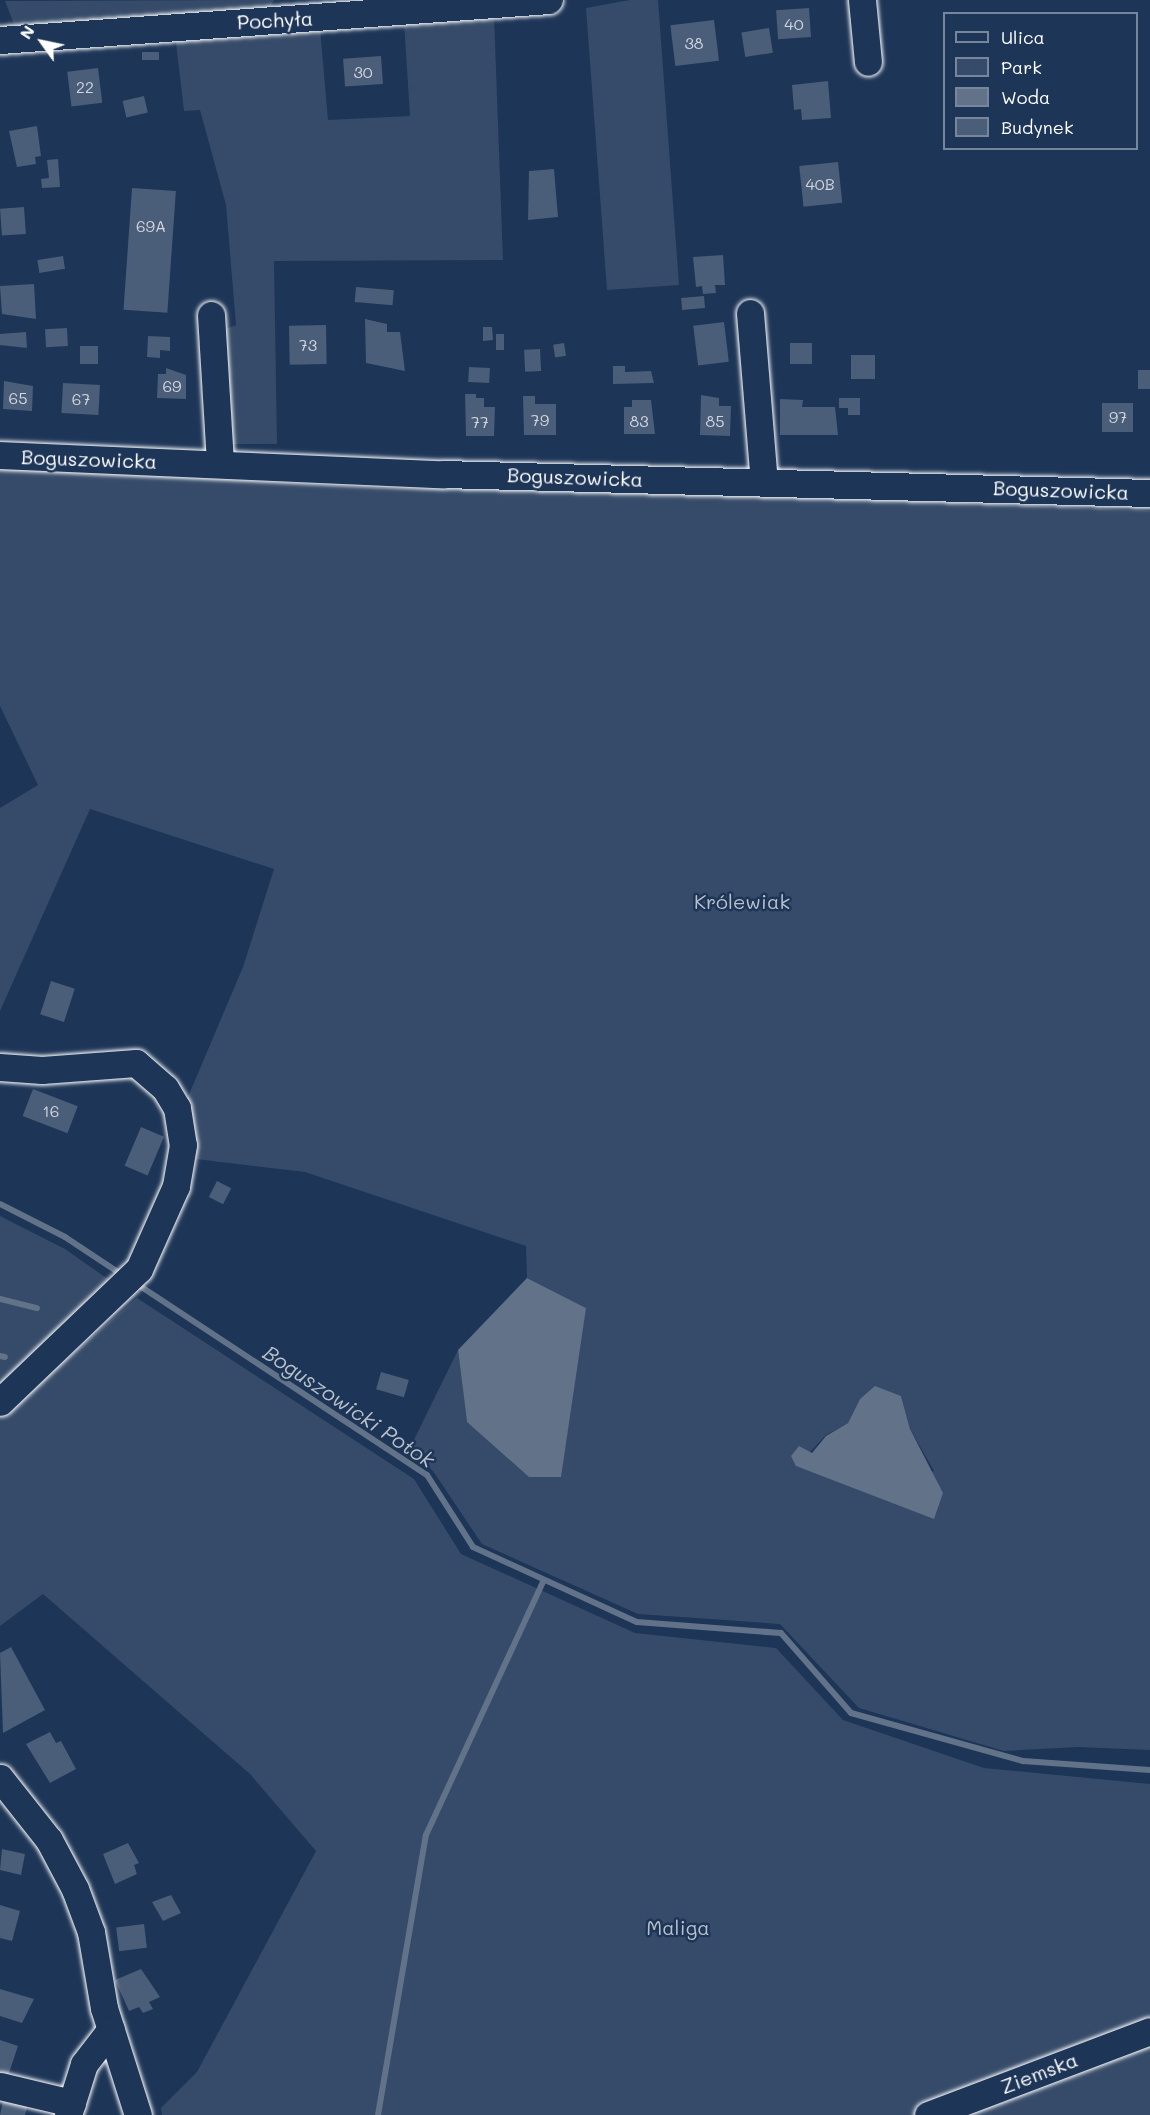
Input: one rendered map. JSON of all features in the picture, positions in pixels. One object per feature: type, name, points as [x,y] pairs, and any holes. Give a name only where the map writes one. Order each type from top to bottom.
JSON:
[{"type":"street","name":"Pochyła","points":[[0,40],[549,0]]},
{"type":"street","points":[[862,0],[868,62]]},
{"type":"street","points":[[750,313],[764,482]]},
{"type":"street","points":[[211,315],[220,464]]},
{"type":"street","name":"Boguszowicka","points":[[0,455],[1150,493]]},
{"type":"street","points":[[0,1067],[42,1070],[136,1063],[165,1088],[177,1108],[183,1145],[176,1186],[139,1269],[0,1402]]},
{"type":"street","points":[[0,1778],[49,1840],[75,1889],[91,1932],[111,2029],[138,2115]]},
{"type":"street","points":[[0,2086],[70,2109],[89,2055],[111,2029]]},
{"type":"street","name":"Ziemska","points":[[928,2115],[1150,2031]]},
{"type":"green space","points":[[274,0],[269,9],[15,27],[5,1]]},
{"type":"green space","points":[[630,0],[658,0],[679,285],[607,290],[586,8]]},
{"type":"green space","points":[[494,15],[503,260],[274,261],[277,444],[233,444],[223,330],[236,325],[226,205],[200,110],[184,111],[175,34],[320,28],[328,120],[410,116],[404,22]]},
{"type":"green space","name":"Królewiak","points":[[0,467],[380,488],[746,494],[1150,511],[1150,1750],[1078,1747],[1004,1751],[859,1708],[780,1624],[638,1614],[482,1544],[433,1471],[408,1452],[458,1350],[467,1422],[586,1308],[527,1278],[526,1246],[305,1172],[196,1159],[182,1111],[243,967],[274,869],[90,809],[0,1011],[0,808],[38,785],[0,706]],"holes":[[[901,1396],[910,1429],[934,1471],[864,1490],[797,1466],[826,1435],[848,1423],[860,1399]]]},
{"type":"green space","points":[[0,1216],[65,1249],[115,1284],[0,1384]]},
{"type":"green space","name":"Maliga","points":[[137,1298],[414,1479],[461,1554],[635,1633],[776,1648],[843,1720],[984,1768],[1150,1784],[1150,2115],[162,2115],[161,2108],[197,2072],[316,1851],[250,1774],[43,1594],[0,1626],[0,1417]]},
{"type":"water","points":[[527,1278],[586,1308],[561,1477],[529,1477],[467,1422],[458,1350]]},
{"type":"water","points":[[875,1386],[901,1396],[910,1429],[943,1493],[934,1519],[796,1466],[791,1456],[799,1446],[812,1453],[826,1436],[848,1423],[860,1399]]},
{"type":"building","points":[[809,8],[811,37],[778,39],[776,10]]},
{"type":"building","points":[[714,20],[719,61],[675,66],[670,25]]},
{"type":"building","points":[[769,28],[773,53],[745,57],[741,32]]},
{"type":"building","points":[[142,52],[159,52],[159,60],[142,60]]},
{"type":"building","points":[[381,56],[383,84],[345,87],[343,59]]},
{"type":"building","points":[[98,68],[102,103],[71,107],[67,72]]},
{"type":"building","points":[[828,81],[831,118],[802,120],[801,109],[794,110],[792,85]]},
{"type":"building","points":[[144,96],[148,113],[126,118],[123,101]]},
{"type":"building","points":[[37,126],[41,156],[35,157],[36,164],[17,167],[9,131]]},
{"type":"building","points":[[58,159],[60,187],[42,188],[41,179],[49,178],[47,160]]},
{"type":"building","points":[[838,162],[842,203],[803,207],[799,166]]},
{"type":"building","points":[[554,169],[558,217],[528,220],[529,171]]},
{"type":"building","points":[[132,188],[176,191],[167,313],[123,310]]},
{"type":"building","points":[[24,207],[26,234],[2,236],[0,209]]},
{"type":"building","points":[[723,255],[725,285],[715,285],[716,293],[703,294],[702,286],[696,287],[693,257]]},
{"type":"building","points":[[63,256],[65,269],[39,273],[37,260]]},
{"type":"building","points":[[34,284],[36,319],[2,314],[0,286]]},
{"type":"building","points":[[356,287],[394,290],[393,305],[355,302]]},
{"type":"building","points":[[704,296],[705,308],[682,310],[681,298]]},
{"type":"building","points":[[365,319],[387,324],[387,332],[400,332],[405,371],[366,363]]},
{"type":"building","points":[[724,322],[729,362],[698,365],[693,326]]},
{"type":"building","points":[[326,325],[327,364],[290,365],[289,326]]},
{"type":"building","points":[[483,327],[492,327],[493,340],[483,341]]},
{"type":"building","points":[[67,328],[68,346],[46,347],[45,329]]},
{"type":"building","points":[[26,332],[27,348],[0,345],[0,334]]},
{"type":"building","points":[[496,334],[504,334],[504,350],[496,350]]},
{"type":"building","points":[[148,336],[170,337],[170,351],[160,350],[160,358],[147,357]]},
{"type":"building","points":[[564,343],[566,356],[555,358],[553,345]]},
{"type":"building","points":[[790,343],[812,343],[812,364],[790,364]]},
{"type":"building","points":[[80,346],[98,346],[98,364],[80,364]]},
{"type":"building","points":[[540,349],[541,371],[525,372],[524,350]]},
{"type":"building","points":[[851,355],[875,355],[875,379],[851,379]]},
{"type":"building","points":[[613,366],[625,366],[625,372],[651,371],[654,383],[613,384]]},
{"type":"building","points":[[469,367],[490,368],[489,383],[468,382]]},
{"type":"building","points":[[166,368],[186,375],[186,399],[157,398],[158,374],[166,374]]},
{"type":"building","points":[[1138,370],[1150,370],[1150,389],[1138,389]]},
{"type":"building","points":[[4,381],[33,386],[32,411],[3,409]]},
{"type":"building","points":[[63,383],[100,385],[98,415],[61,413]]},
{"type":"building","points":[[465,394],[476,394],[476,398],[484,398],[484,407],[495,407],[494,436],[466,436]]},
{"type":"building","points":[[701,395],[719,398],[719,406],[731,406],[730,436],[700,435]]},
{"type":"building","points":[[523,396],[535,396],[535,404],[556,404],[556,435],[524,435]]},
{"type":"building","points":[[839,398],[860,398],[860,415],[848,415],[848,408],[839,408]]},
{"type":"building","points":[[780,399],[803,400],[802,407],[835,407],[838,435],[780,435]]},
{"type":"building","points":[[632,400],[651,400],[655,434],[624,434],[624,407],[632,407]]},
{"type":"building","points":[[1102,403],[1133,403],[1133,432],[1102,432]]},
{"type":"building","points":[[51,981],[75,989],[64,1022],[40,1014]]},
{"type":"building","points":[[33,1089],[78,1106],[67,1133],[23,1116]]},
{"type":"building","points":[[141,1127],[164,1137],[148,1175],[125,1166]]},
{"type":"building","points":[[217,1181],[231,1188],[223,1204],[209,1197]]},
{"type":"building","points":[[381,1372],[409,1380],[404,1397],[376,1389]]},
{"type":"building","points":[[11,1647],[45,1710],[3,1733],[0,1653]]},
{"type":"building","points":[[50,1732],[56,1743],[61,1741],[76,1769],[50,1783],[26,1744]]},
{"type":"building","points":[[128,1843],[139,1863],[134,1865],[137,1874],[115,1884],[103,1854]]},
{"type":"building","points":[[2,1849],[25,1854],[21,1875],[0,1870]]},
{"type":"building","points":[[171,1895],[181,1913],[163,1921],[152,1902]]},
{"type":"building","points":[[0,1905],[20,1911],[12,1941],[0,1938]]},
{"type":"building","points":[[144,1924],[147,1948],[119,1951],[116,1927]]},
{"type":"building","points":[[141,1969],[160,1997],[149,2002],[153,2009],[143,2013],[139,2007],[129,2011],[115,1980]]},
{"type":"building","points":[[0,1989],[34,1999],[22,2023],[0,2016]]},
{"type":"building","points":[[0,2040],[18,2046],[8,2076],[0,2073]]},
{"type":"building","points":[[4,2097],[28,2104],[25,2115],[0,2115]]},
{"type":"waterway","name":"Boguszowicki Potok","points":[[0,1204],[65,1237],[121,1274]]},
{"type":"waterway","name":"Boguszowicki Potok","points":[[140,1286],[427,1475],[473,1547],[637,1622],[781,1633],[851,1713],[1023,1761],[1150,1770]]},
{"type":"waterway","points":[[0,1299],[37,1308]]},
{"type":"waterway","points":[[0,1356],[5,1357]]},
{"type":"waterway","points":[[378,2115],[426,1835],[544,1580]]}]
